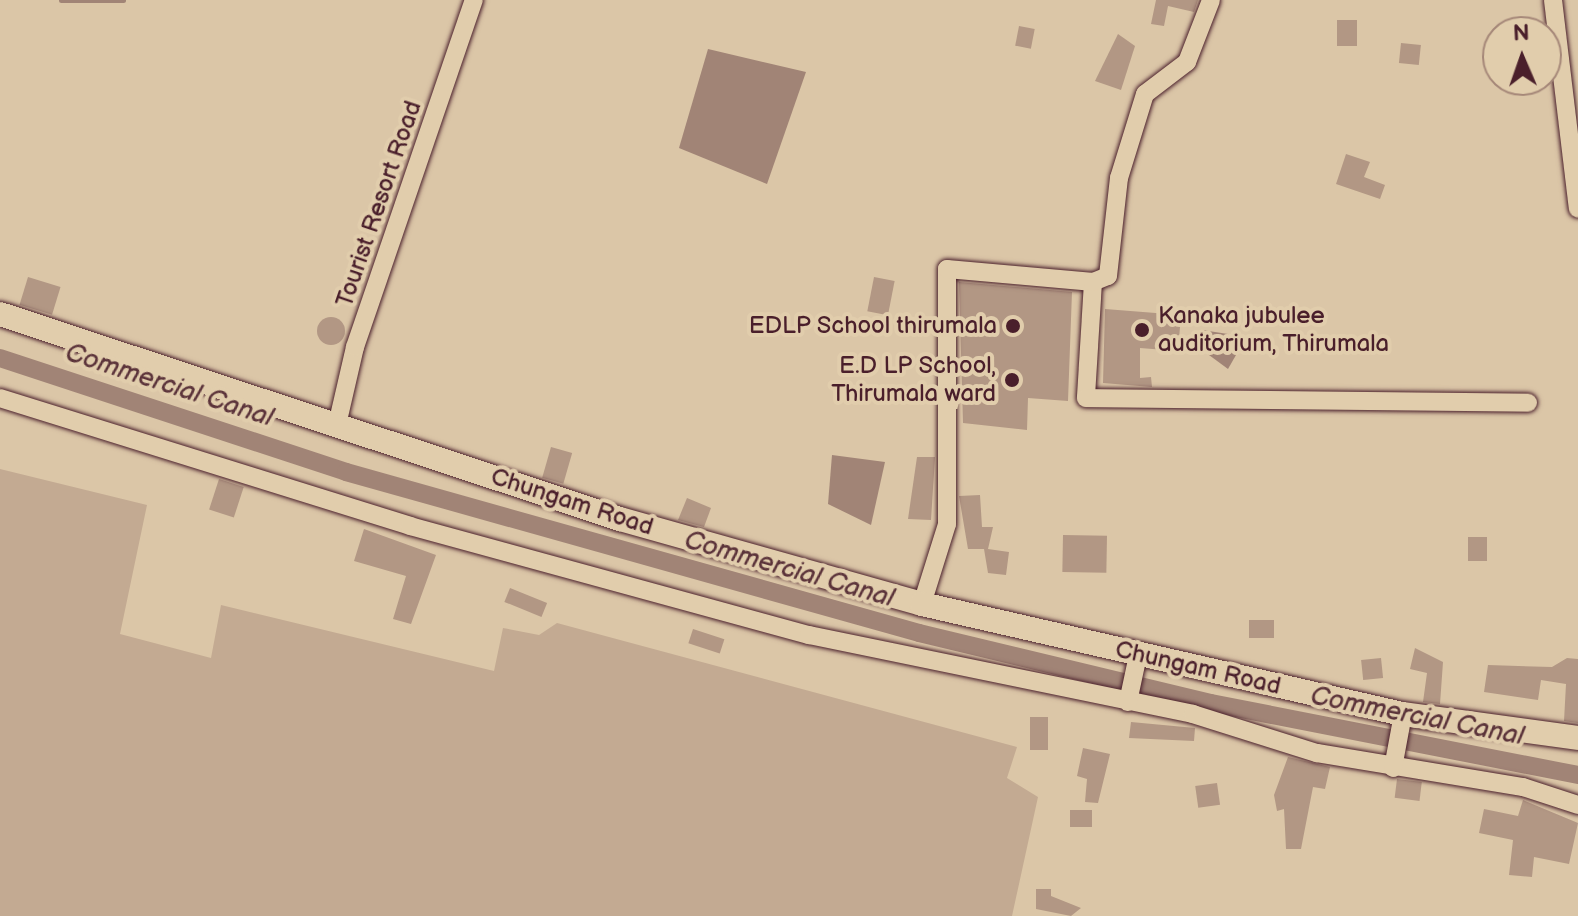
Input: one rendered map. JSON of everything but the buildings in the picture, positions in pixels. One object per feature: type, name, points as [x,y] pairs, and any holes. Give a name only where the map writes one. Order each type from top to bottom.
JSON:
[{"type":"main road","name":"Chungam Road","points":[[0,314],[620,519],[922,604],[1403,714],[1578,738]]},
{"type":"street","name":"Tourist Resort Road","points":[[337,425],[355,347],[474,0]]},
{"type":"street","points":[[922,604],[947,524],[947,269],[1093,282],[1113,269],[1119,178],[1145,94],[1187,62],[1211,0]]},
{"type":"street","points":[[1553,0],[1578,209]]},
{"type":"street","points":[[1093,282],[1086,398],[1528,403]]},
{"type":"street","points":[[0,398],[410,526],[763,622],[1128,702],[1393,768],[1523,787],[1578,805]]},
{"type":"street","points":[[1128,702],[1138,655]]},
{"type":"street","points":[[1393,768],[1403,714]]},
{"type":"shaded area","points":[[708,49],[806,72],[767,184],[679,148]]},
{"type":"shaded area","points":[[1202,330],[1228,334],[1240,348],[1228,369],[1209,355],[1197,337]]},
{"type":"shaded area","points":[[832,455],[885,462],[871,525],[828,504]]},
{"type":"shaded area","points":[[0,469],[147,505],[120,634],[211,658],[221,605],[494,671],[503,628],[539,635],[557,623],[1017,747],[1007,778],[1038,797],[1012,916],[0,916]]},
{"type":"waterway","points":[[61,0],[123,0]]},
{"type":"waterway","name":"Commercial Canal","points":[[0,358],[346,472],[919,633],[1211,703],[1578,775]]},
{"type":"place","name":"EDLP School thirumala","points":[[1013,326]]},
{"type":"place","name":"Kanaka jubulee auditorium, Thirumala","points":[[1142,330]]},
{"type":"place","name":"E.D LP School, Thirumala ward","points":[[1012,380]]}]
